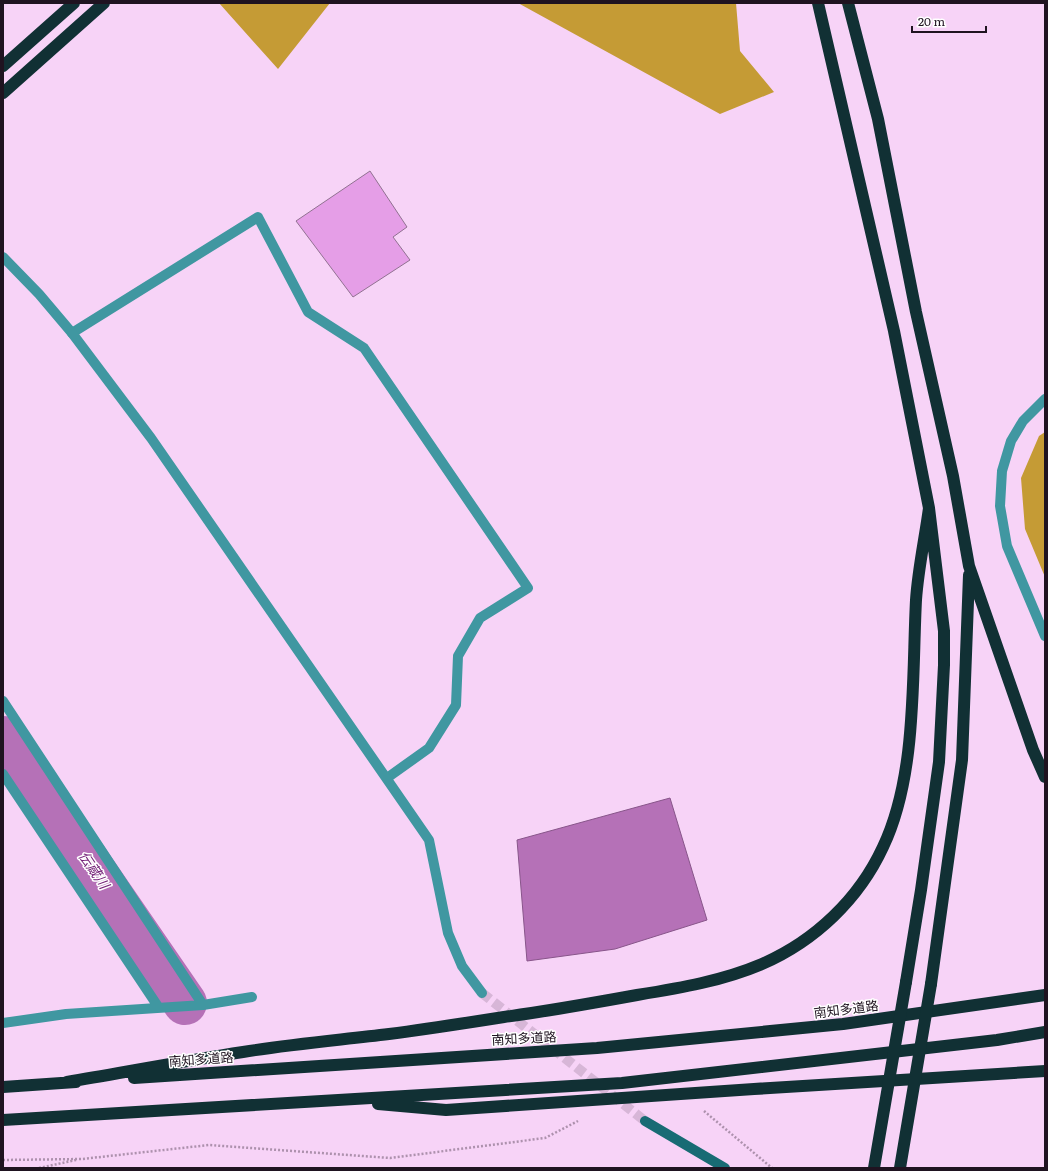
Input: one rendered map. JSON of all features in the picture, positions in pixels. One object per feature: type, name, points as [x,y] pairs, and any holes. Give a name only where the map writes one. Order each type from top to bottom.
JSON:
[{"type":"highway","points":[[3,66],[74,3]]},
{"type":"highway","points":[[3,93],[104,3]]},
{"type":"highway","points":[[818,3],[894,331],[929,508],[944,631],[944,665],[939,762],[921,890],[874,1168]]},
{"type":"highway","points":[[848,3],[878,119],[916,312],[953,476],[969,566],[1032,750],[1045,777]]},
{"type":"highway","points":[[67,1082],[245,1051],[393,1033],[545,1011],[697,984],[723,978],[763,963],[795,947],[813,934],[847,903],[862,886],[872,869],[893,824],[907,756],[914,682],[916,596],[929,508]]},
{"type":"highway","points":[[900,1168],[931,984],[962,760],[969,566]]},
{"type":"highway","name":"南知多道路","points":[[3,1087],[597,1048],[843,1024],[1045,996]]},
{"type":"highway","points":[[3,1120],[622,1083],[997,1040],[1045,1032]]},
{"type":"highway","points":[[342,1100],[446,1110],[793,1086],[1045,1071]]},
{"type":"street","points":[[72,333],[258,217],[308,312],[364,348],[528,588],[480,618],[458,656],[456,705],[429,748],[388,778]]},
{"type":"street","points":[[3,257],[39,294],[72,333],[151,438],[388,778],[429,840],[448,933],[462,966],[482,993]]},
{"type":"street","points":[[1045,399],[1023,421],[1011,441],[1002,471],[1000,506],[1007,546],[1045,636]]},
{"type":"street","points":[[3,701],[202,1005]]},
{"type":"street","points":[[3,774],[160,1008]]},
{"type":"street","points":[[3,1024],[66,1014],[202,1005],[252,997]]},
{"type":"street","points":[[646,1121],[725,1168]]},
{"type":"path","points":[[700,1108],[772,1168]]},
{"type":"path","points":[[39,1168],[82,1159],[209,1145],[390,1158],[545,1138],[580,1120]]},
{"type":"path","points":[[3,1160],[82,1159]]},
{"type":"shaded area","points":[[219,3],[330,3],[278,69]]},
{"type":"shaded area","points":[[518,3],[736,3],[740,51],[774,92],[720,114]]},
{"type":"shaded area","points":[[1045,432],[1045,577],[1025,529],[1021,478],[1039,436]]},
{"type":"shaded area","points":[[670,798],[707,920],[615,949],[527,961],[517,840]]},
{"type":"building","points":[[370,171],[407,227],[393,237],[410,260],[353,297],[296,221]]},
{"type":"waterway","name":"伝蔵川","points":[[3,738],[185,1003]]},
{"type":"tunnel","points":[[482,993],[645,1121]]}]
